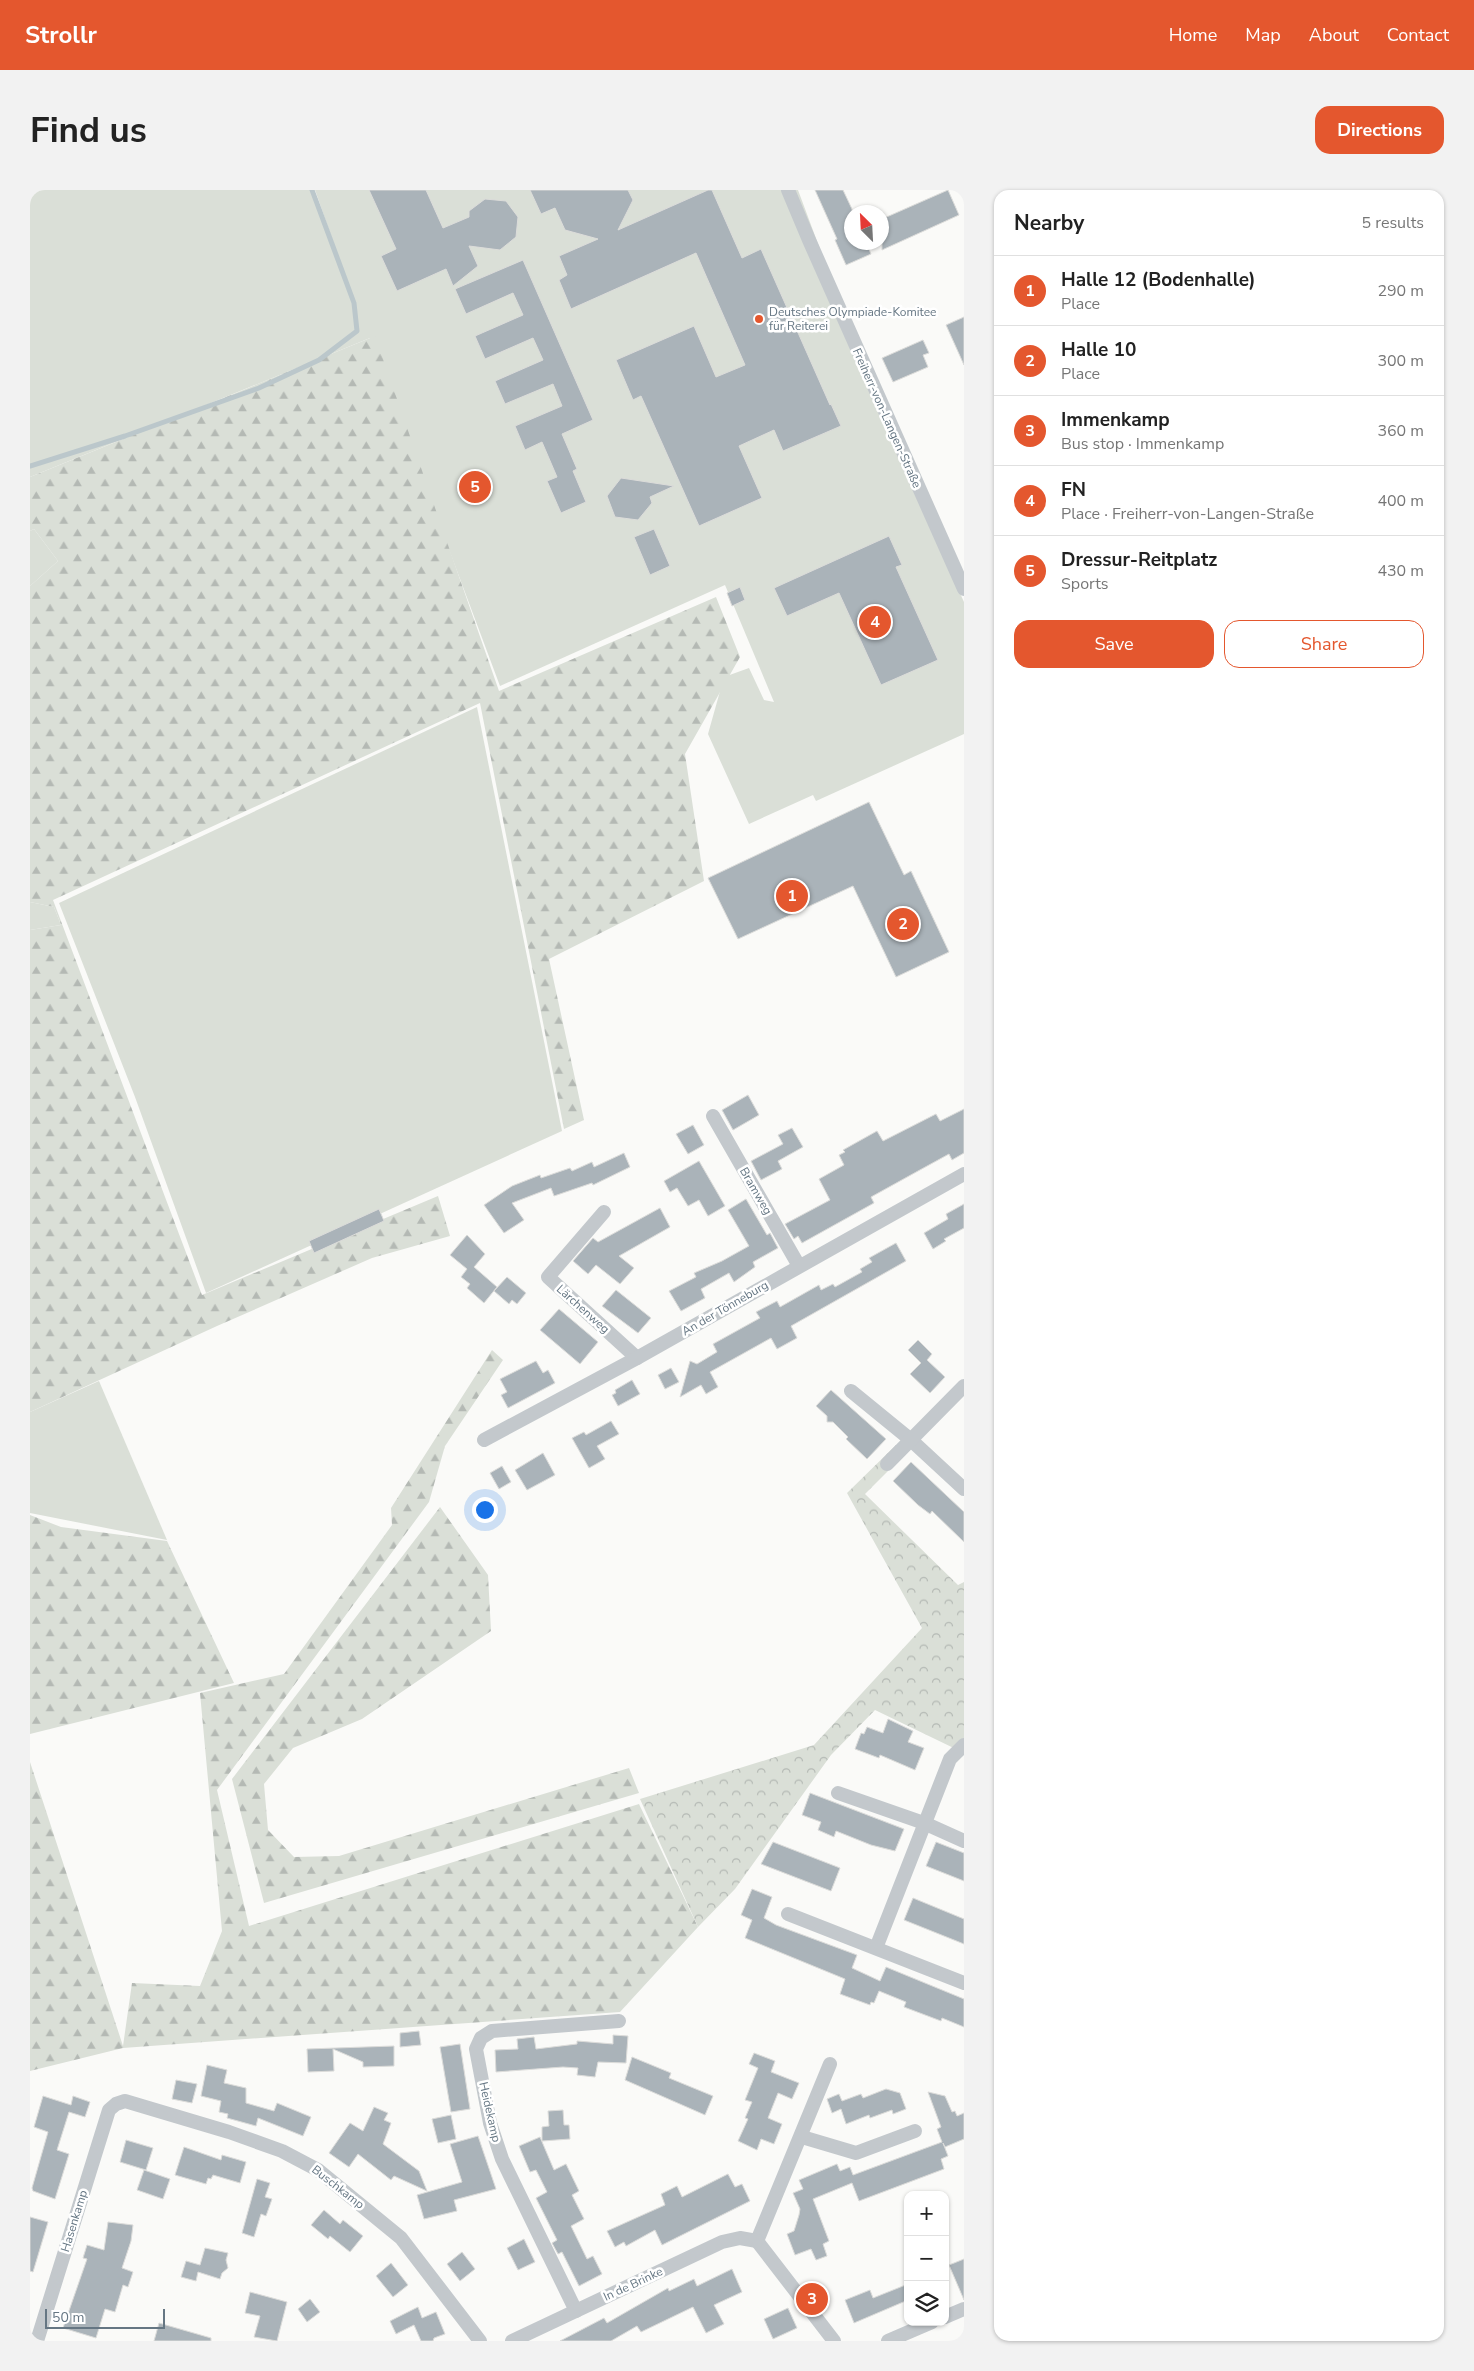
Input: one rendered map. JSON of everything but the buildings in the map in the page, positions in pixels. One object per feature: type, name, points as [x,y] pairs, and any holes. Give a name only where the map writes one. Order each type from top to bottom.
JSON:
[{"type":"street","name":"Freiherr-von-Langen-Straße","points":[[788,190],[964,589]]},
{"type":"street","name":"Bramweg","points":[[713,1116],[799,1266]]},
{"type":"street","name":"An der Tönneburg","points":[[484,1440],[637,1358],[964,1174]]},
{"type":"street","name":"Lärchenweg","points":[[604,1212],[548,1278],[637,1358]]},
{"type":"street","points":[[887,1464],[964,1386]]},
{"type":"street","points":[[851,1391],[910,1440],[964,1489]]},
{"type":"street","points":[[876,1948],[950,1760],[964,1745]]},
{"type":"street","points":[[838,1793],[924,1823],[964,1841]]},
{"type":"street","points":[[788,1914],[964,1983]]},
{"type":"street","name":"Heidekamp","points":[[576,2311],[502,2160],[490,2123],[476,2049],[481,2038],[492,2031],[619,2021]]},
{"type":"street","points":[[830,2064],[802,2137],[757,2241],[834,2341]]},
{"type":"street","name":"Buschkamp","points":[[116,2104],[124,2101],[229,2132],[282,2151],[318,2170],[401,2238],[480,2341]]},
{"type":"street","name":"Hasenkamp","points":[[37,2341],[109,2110],[116,2104]]},
{"type":"street","points":[[802,2137],[856,2152],[915,2131]]},
{"type":"street","name":"In de Brinke","points":[[512,2341],[722,2242],[740,2238],[757,2241]]},
{"type":"street","points":[[949,2314],[964,2308]]},
{"type":"street","points":[[888,2341],[923,2326]]},
{"type":"green space","points":[[30,190],[310,190],[334,244],[315,190],[798,190],[894,448],[964,602],[964,734],[816,801],[813,795],[749,824],[708,734],[724,677],[749,668],[764,700],[774,702],[725,585],[500,686],[370,338],[30,477]]},
{"type":"green space","points":[[375,336],[499,691],[716,597],[740,657],[685,754],[704,881],[549,959],[584,1120],[564,1129],[480,703],[53,900],[202,1295],[438,1196],[450,1236],[372,1258],[217,1326],[30,1412],[30,930],[61,925],[54,907],[30,902],[30,586],[58,561],[34,529],[30,531],[30,477]]},
{"type":"green space","points":[[34,529],[58,561],[30,586],[30,531]]},
{"type":"green space","points":[[477,707],[562,1131],[206,1293],[135,1097],[59,903]]},
{"type":"green space","points":[[30,902],[54,907],[61,925],[30,930]]},
{"type":"green space","points":[[492,1350],[503,1360],[445,1446],[429,1502],[217,1790],[249,1926],[639,1804],[698,1927],[620,2012],[123,2048],[30,2071],[30,1762],[123,2046],[132,1983],[200,1986],[222,1931],[200,1693],[284,1674],[392,1525],[391,1508]]},
{"type":"green space","points":[[99,1381],[167,1540],[30,1513],[30,1412]]},
{"type":"green space","points":[[896,1445],[906,1453],[865,1494],[958,1585],[964,1582],[964,1753],[875,1710],[831,1755],[735,1889],[698,1927],[640,1799],[814,1745],[922,1628],[847,1493]]},
{"type":"green space","points":[[440,1507],[488,1575],[491,1631],[362,1719],[293,1748],[264,1784],[268,1830],[294,1857],[339,1856],[629,1768],[639,1793],[264,1903],[232,1779]]},
{"type":"green space","points":[[30,1515],[61,1527],[167,1541],[234,1683],[30,1734]]},
{"type":"waterway","points":[[30,466],[125,436],[259,388],[319,360],[357,331],[354,303],[312,190]]},
{"type":"place","name":"Deutsches Olympiade-Komitee für Reiterei","points":[[759,319]]},
{"type":"place","name":"Dressur-Reitplatz","points":[[475,487]]},
{"type":"place","name":"FN","points":[[875,622]]},
{"type":"place","name":"Halle 12 (Bodenhalle)","points":[[792,896]]},
{"type":"place","name":"Halle 10","points":[[903,924]]},
{"type":"place","name":"Immenkamp","points":[[812,2299]]}]
